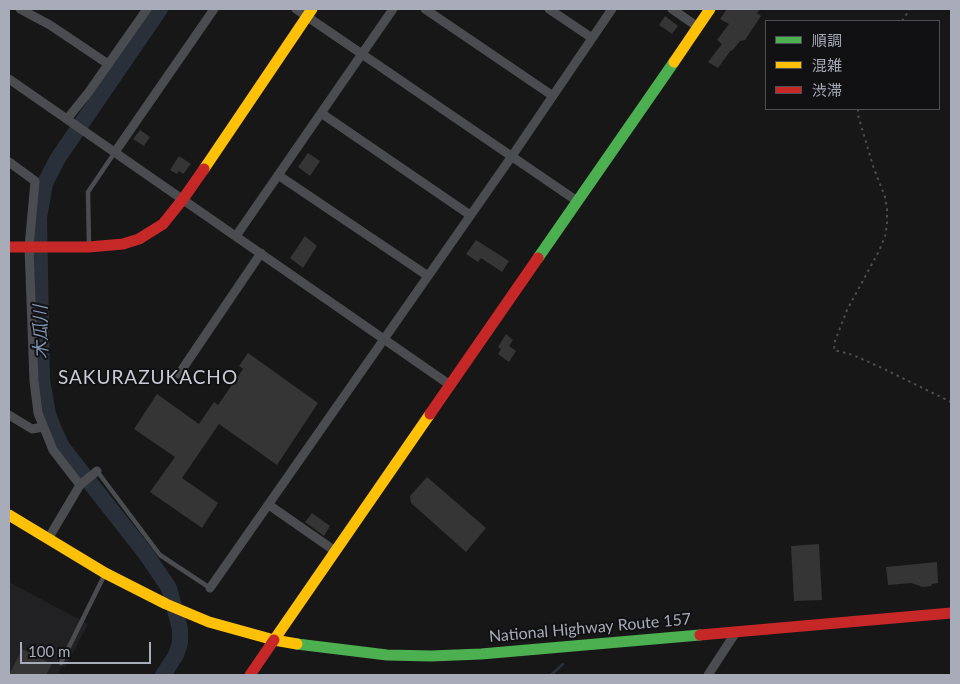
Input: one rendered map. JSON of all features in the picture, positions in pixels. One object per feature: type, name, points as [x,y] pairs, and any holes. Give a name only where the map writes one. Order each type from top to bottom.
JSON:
[{"type":"main road","points":[[250,675],[710,9]]},
{"type":"main road","points":[[9,247],[88,247],[123,244],[139,239],[162,224],[182,198],[310,12]]},
{"type":"main road","name":"National Highway Route 157","points":[[9,514],[106,573],[166,604],[209,622],[274,640],[306,646],[387,655],[482,654],[951,613]]},
{"type":"street","points":[[20,9],[50,25],[108,64]]},
{"type":"street","points":[[67,119],[146,9]]},
{"type":"street","points":[[115,152],[214,9]]},
{"type":"street","points":[[296,9],[310,12],[362,54],[577,201]]},
{"type":"street","points":[[236,236],[393,9]]},
{"type":"street","points":[[425,9],[552,96]]},
{"type":"street","points":[[549,9],[592,38]]},
{"type":"street","points":[[210,588],[512,156],[612,9]]},
{"type":"street","points":[[672,9],[698,27]]},
{"type":"street","points":[[9,79],[450,385]]},
{"type":"street","points":[[321,113],[470,215]]},
{"type":"street","points":[[9,162],[35,181],[32,247],[34,381],[38,412],[53,450],[81,484]]},
{"type":"street","points":[[278,175],[428,276]]},
{"type":"street","points":[[180,374],[260,253]]},
{"type":"street","points":[[9,415],[32,429],[43,427]]},
{"type":"street","points":[[48,539],[81,484],[96,472]]},
{"type":"street","points":[[269,505],[335,551]]},
{"type":"street","points":[[708,675],[736,632]]},
{"type":"lane","points":[[88,247],[88,192],[115,152]]},
{"type":"lane","points":[[96,472],[160,555],[210,588]]},
{"type":"lane","points":[[61,663],[106,573]]},
{"type":"path","points":[[903,20],[910,9]]},
{"type":"path","points":[[858,110],[873,166],[886,197],[888,209],[887,224],[879,251],[847,310],[835,341],[834,350],[853,355],[951,402]]},
{"type":"shaded area","points":[[9,582],[88,624],[65,668],[62,666],[58,675],[9,675]]},
{"type":"building","points":[[727,9],[760,9],[757,13],[761,16],[745,40],[740,41],[731,50],[718,68],[708,62],[722,44],[717,40],[729,24],[720,19]]},
{"type":"building","points":[[665,16],[678,26],[672,34],[659,25]]},
{"type":"building","points":[[140,130],[150,137],[144,146],[133,139]]},
{"type":"building","points":[[308,153],[320,161],[310,176],[298,167]]},
{"type":"building","points":[[179,156],[191,164],[183,174],[179,171],[177,174],[170,170]]},
{"type":"building","points":[[305,236],[317,246],[303,268],[290,258]]},
{"type":"building","points":[[476,240],[509,261],[502,272],[481,258],[478,262],[466,254]]},
{"type":"building","points":[[506,334],[513,340],[509,346],[516,351],[509,362],[498,354],[501,349],[498,347]]},
{"type":"building","points":[[248,353],[318,403],[277,465],[219,424],[182,478],[218,503],[202,528],[150,492],[175,457],[134,429],[157,394],[199,424],[214,402],[218,405],[243,369],[239,366]]},
{"type":"building","points":[[427,477],[486,528],[466,552],[411,503],[410,496]]},
{"type":"building","points":[[312,513],[330,526],[324,536],[305,522]]},
{"type":"building","points":[[819,544],[822,600],[794,601],[791,546]]},
{"type":"building","points":[[937,562],[938,583],[923,587],[911,583],[888,585],[886,567]]},
{"type":"building","points":[[22,649],[52,664],[46,675],[9,675]]},
{"type":"waterway","name":"木瓜川","points":[[160,9],[58,158],[45,183],[39,218],[42,380],[48,414],[62,447],[146,554],[169,588],[180,629],[180,643],[176,655],[163,675]]},
{"type":"waterway","points":[[551,675],[563,664]]},
{"type":"traffic: fast","points":[[538,258],[674,62]]},
{"type":"traffic: fast","points":[[297,644],[387,655],[431,656],[481,654],[700,635]]},
{"type":"traffic: slow","points":[[204,169],[312,9]]},
{"type":"traffic: slow","points":[[674,62],[710,9]]},
{"type":"traffic: slow","points":[[274,640],[430,414]]},
{"type":"traffic: slow","points":[[9,515],[105,573],[166,604],[209,622],[274,640],[297,644]]},
{"type":"traffic: jam","points":[[9,247],[89,247],[123,244],[139,239],[163,224],[204,169]]},
{"type":"traffic: jam","points":[[430,414],[538,258]]},
{"type":"traffic: jam","points":[[700,635],[951,613]]},
{"type":"traffic: jam","points":[[250,675],[274,640]]},
{"type":"district","name":"SAKURAZUKACHO","points":[[148,378]]}]
